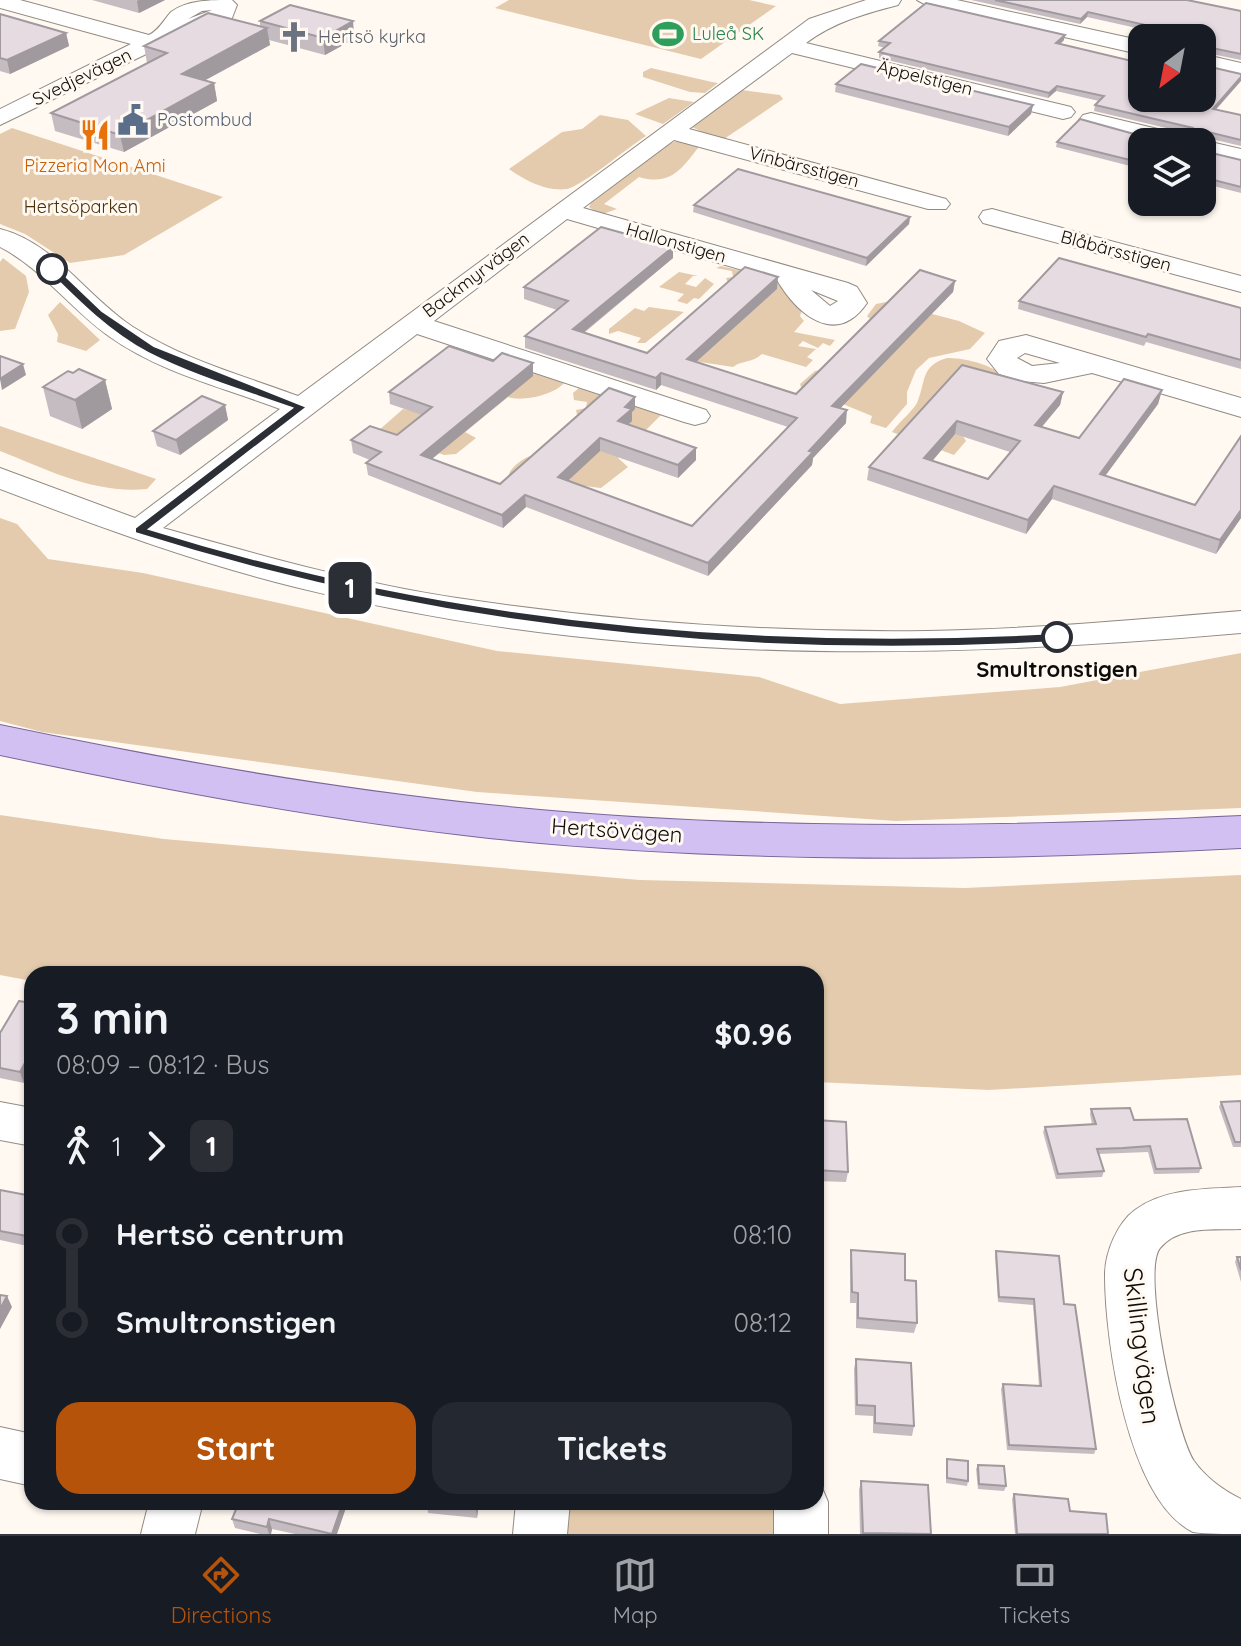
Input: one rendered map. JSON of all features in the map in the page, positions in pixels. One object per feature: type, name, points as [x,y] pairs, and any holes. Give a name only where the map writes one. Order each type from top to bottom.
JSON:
[{"type":"main road","name":"Hertsövägen","points":[[0,740],[261,791],[497,821],[639,832],[759,839],[917,841],[1241,832]]},
{"type":"street","name":"Backmyrvägen","points":[[817,24],[837,0]]},
{"type":"street","name":"Backmyrvägen","points":[[139,530],[563,210],[817,24],[842,13],[890,0]]},
{"type":"street","points":[[928,0],[1128,45]]},
{"type":"street","name":"Svedjevägen","points":[[0,1],[158,39],[6,110]]},
{"type":"street","name":"Äppelstigen","points":[[788,45],[1063,112]]},
{"type":"street","points":[[1216,64],[1241,70]]},
{"type":"street","points":[[1091,120],[1128,129]]},
{"type":"street","name":"Vinbärsstigen","points":[[670,131],[937,204]]},
{"type":"street","points":[[1216,150],[1241,156]]},
{"type":"street","name":"Hallonstigen","points":[[563,210],[788,275]]},
{"type":"street","name":"Blåbärsstigen","points":[[992,217],[1241,284]]},
{"type":"street","points":[[0,237],[38,257],[98,314],[150,349],[301,407]]},
{"type":"street","points":[[413,323],[695,416]]},
{"type":"street","points":[[1093,363],[1241,408]]},
{"type":"street","points":[[0,478],[139,530],[261,567],[399,598],[495,614],[680,635],[835,643],[971,642],[1241,622]]},
{"type":"street","points":[[0,1121],[24,1126]]},
{"type":"street","name":"Skillingvägen","points":[[1241,1208],[1200,1210],[1157,1220],[1141,1231],[1130,1249],[1129,1273],[1153,1436],[1173,1477],[1194,1501],[1241,1529]]},
{"type":"street","points":[[0,1453],[24,1458]]},
{"type":"street","points":[[168,1534],[174,1510]]},
{"type":"street","points":[[540,1534],[542,1510]]},
{"type":"street","points":[[801,1510],[801,1534]]},
{"type":"green space","name":"Luleå SK","points":[[509,0],[749,0],[776,6],[701,59],[495,8]]},
{"type":"green space","points":[[651,68],[718,83],[705,93],[690,92],[643,77],[643,72]]},
{"type":"green space","points":[[742,90],[780,95],[783,99],[724,139],[714,138],[692,127]]},
{"type":"green space","points":[[669,98],[694,102],[663,124],[635,114]]},
{"type":"green space","points":[[600,115],[628,120],[646,136],[594,174],[567,189],[536,184],[509,169],[562,132],[582,129]]},
{"type":"green space","name":"Hertsöparken","points":[[12,128],[223,197],[124,255],[70,263],[25,234],[0,224],[0,134]]},
{"type":"green space","points":[[683,140],[702,143],[669,177],[639,177],[604,204],[617,209],[600,215],[589,207],[670,143]]},
{"type":"green space","points":[[3,258],[26,276],[29,292],[15,329],[0,331],[0,262]]},
{"type":"green space","points":[[721,266],[777,279],[802,310],[800,316],[804,321],[794,332],[835,340],[830,346],[823,343],[818,348],[803,341],[798,346],[816,349],[807,357],[813,360],[806,367],[762,354],[733,367],[687,360],[729,285],[726,278],[733,277],[732,271],[716,268]]},
{"type":"green space","points":[[679,272],[698,276],[693,276],[685,284],[696,287],[705,278],[714,284],[699,299],[694,298],[687,304],[677,301],[684,294],[659,287]]},
{"type":"green space","points":[[60,302],[100,340],[86,351],[57,342],[58,334],[48,315]]},
{"type":"green space","points":[[886,302],[959,321],[985,333],[970,349],[929,358],[916,370],[907,392],[907,404],[886,428],[870,423],[872,416],[800,384],[820,370],[872,321],[867,316],[876,304]]},
{"type":"green space","points":[[649,307],[684,312],[645,343],[637,343],[641,338],[618,331],[609,334],[609,329],[635,308],[644,311]]},
{"type":"green space","points":[[462,348],[564,383],[538,396],[521,399],[508,397],[465,432],[476,438],[456,454],[444,455],[378,431],[403,409],[408,410],[450,358]]},
{"type":"green space","points":[[947,358],[982,364],[1011,382],[959,430],[966,441],[954,455],[892,432],[917,403],[928,370]]},
{"type":"green space","points":[[579,388],[634,406],[643,405],[662,414],[618,458],[628,467],[601,488],[508,477],[518,463],[535,455],[578,419],[576,410],[586,408],[587,402],[574,400],[573,393]]},
{"type":"green space","points":[[0,426],[156,479],[147,489],[127,490],[90,484],[54,473],[0,451]]},
{"type":"green space","points":[[0,518],[17,524],[48,559],[143,573],[497,651],[759,677],[840,704],[1060,687],[1241,653],[1241,808],[896,821],[477,792],[42,732],[0,721]]},
{"type":"green space","points":[[0,815],[164,839],[640,880],[965,888],[1241,875],[1241,1075],[989,1090],[824,1082],[824,966],[24,966],[24,980],[0,975]]},
{"type":"green space","points":[[540,1510],[797,1510],[797,1534],[540,1534]]},
{"type":"building","points":[[995,0],[1187,0],[1241,11],[1241,54],[1216,49],[1216,24],[1141,24],[1088,12],[1081,19]]},
{"type":"building","points":[[926,3],[1065,35],[1056,43],[1128,60],[1128,112],[1216,110],[1241,115],[1241,140],[1216,134],[1216,128],[1193,128],[1095,105],[1104,96],[1057,86],[1049,93],[879,52],[890,43],[879,41]]},
{"type":"building","points":[[290,5],[353,21],[323,38],[260,21]]},
{"type":"building","points":[[208,13],[267,28],[182,74],[214,83],[120,135],[51,113],[167,53],[144,46]]},
{"type":"building","points":[[0,14],[66,33],[7,60],[0,58]]},
{"type":"building","points":[[861,64],[1033,105],[1009,127],[836,84]]},
{"type":"building","points":[[1216,68],[1241,74],[1216,106]]},
{"type":"building","points":[[1080,119],[1128,132],[1128,160],[1057,142]]},
{"type":"building","points":[[1216,154],[1241,160],[1241,187],[1216,181]]},
{"type":"building","points":[[738,169],[910,217],[867,258],[694,205]]},
{"type":"building","points":[[601,227],[673,247],[573,329],[647,353],[745,267],[778,277],[687,359],[796,394],[920,270],[955,281],[832,406],[847,410],[809,451],[813,452],[708,563],[525,495],[502,515],[366,463],[381,452],[351,440],[370,426],[397,435],[432,407],[389,392],[449,346],[493,361],[502,353],[533,363],[421,455],[500,484],[609,388],[635,397],[625,407],[632,409],[618,421],[696,448],[678,465],[600,438],[558,477],[692,526],[797,418],[661,373],[656,378],[525,336],[568,301],[524,287]]},
{"type":"building","points":[[1059,258],[1241,308],[1241,360],[1019,301]]},
{"type":"building","points":[[0,356],[23,364],[0,379]]},
{"type":"building","points":[[962,365],[1063,392],[1035,425],[1079,438],[1124,379],[1162,390],[1100,474],[1195,505],[1241,436],[1241,510],[1220,540],[1054,486],[1028,520],[869,467]],"holes":[[[957,421],[1020,441],[988,479],[924,458]]]},
{"type":"building","points":[[79,369],[105,380],[75,400],[43,387],[68,371],[73,373]]},
{"type":"building","points":[[202,396],[225,405],[176,440],[153,431]]},
{"type":"building","points":[[19,1001],[24,1002],[24,1065],[20,1072],[0,1068],[0,1033]]},
{"type":"building","points":[[1241,1101],[1241,1142],[1235,1142],[1221,1102]]},
{"type":"building","points":[[1130,1108],[1134,1120],[1187,1119],[1201,1168],[1156,1169],[1150,1146],[1097,1149],[1104,1171],[1058,1174],[1045,1127],[1096,1124],[1091,1109]]},
{"type":"building","points":[[824,1121],[846,1122],[848,1172],[824,1170]]},
{"type":"building","points":[[0,1190],[24,1194],[24,1236],[0,1231]]},
{"type":"building","points":[[851,1250],[905,1254],[905,1280],[916,1281],[917,1323],[858,1318],[858,1293],[852,1292]]},
{"type":"building","points":[[996,1251],[1059,1256],[1064,1304],[1075,1305],[1096,1449],[1009,1445],[1003,1384],[1041,1386],[1034,1299],[999,1297]]},
{"type":"building","points":[[0,1295],[7,1296],[0,1309]]},
{"type":"building","points":[[856,1359],[911,1363],[914,1426],[875,1423],[875,1406],[857,1405]]},
{"type":"building","points":[[947,1459],[968,1461],[968,1481],[947,1478]]},
{"type":"building","points":[[978,1465],[1004,1466],[1006,1486],[979,1484]]},
{"type":"building","points":[[861,1481],[928,1485],[931,1534],[863,1533]]},
{"type":"building","points":[[1014,1494],[1068,1499],[1070,1511],[1106,1514],[1108,1534],[1017,1534]]},
{"type":"building","points":[[236,1510],[340,1510],[332,1534],[269,1519],[267,1527],[232,1519]]},
{"type":"bus line","name":"1","points":[[52,269],[98,314],[150,349],[301,407],[139,530],[261,567],[328,583],[431,604],[543,620],[680,635],[835,643],[1014,641],[1057,637]]},
{"type":"place","name":"Luleå SK","points":[[668,34]]},
{"type":"place","name":"Hertsö kyrka","points":[[294,37]]},
{"type":"place","name":"Postombud","points":[[133,120]]},
{"type":"place","name":"Pizzeria Mon Ami","points":[[95,135]]},
{"type":"place","name":"Smultronstigen","points":[[1057,637]]}]
